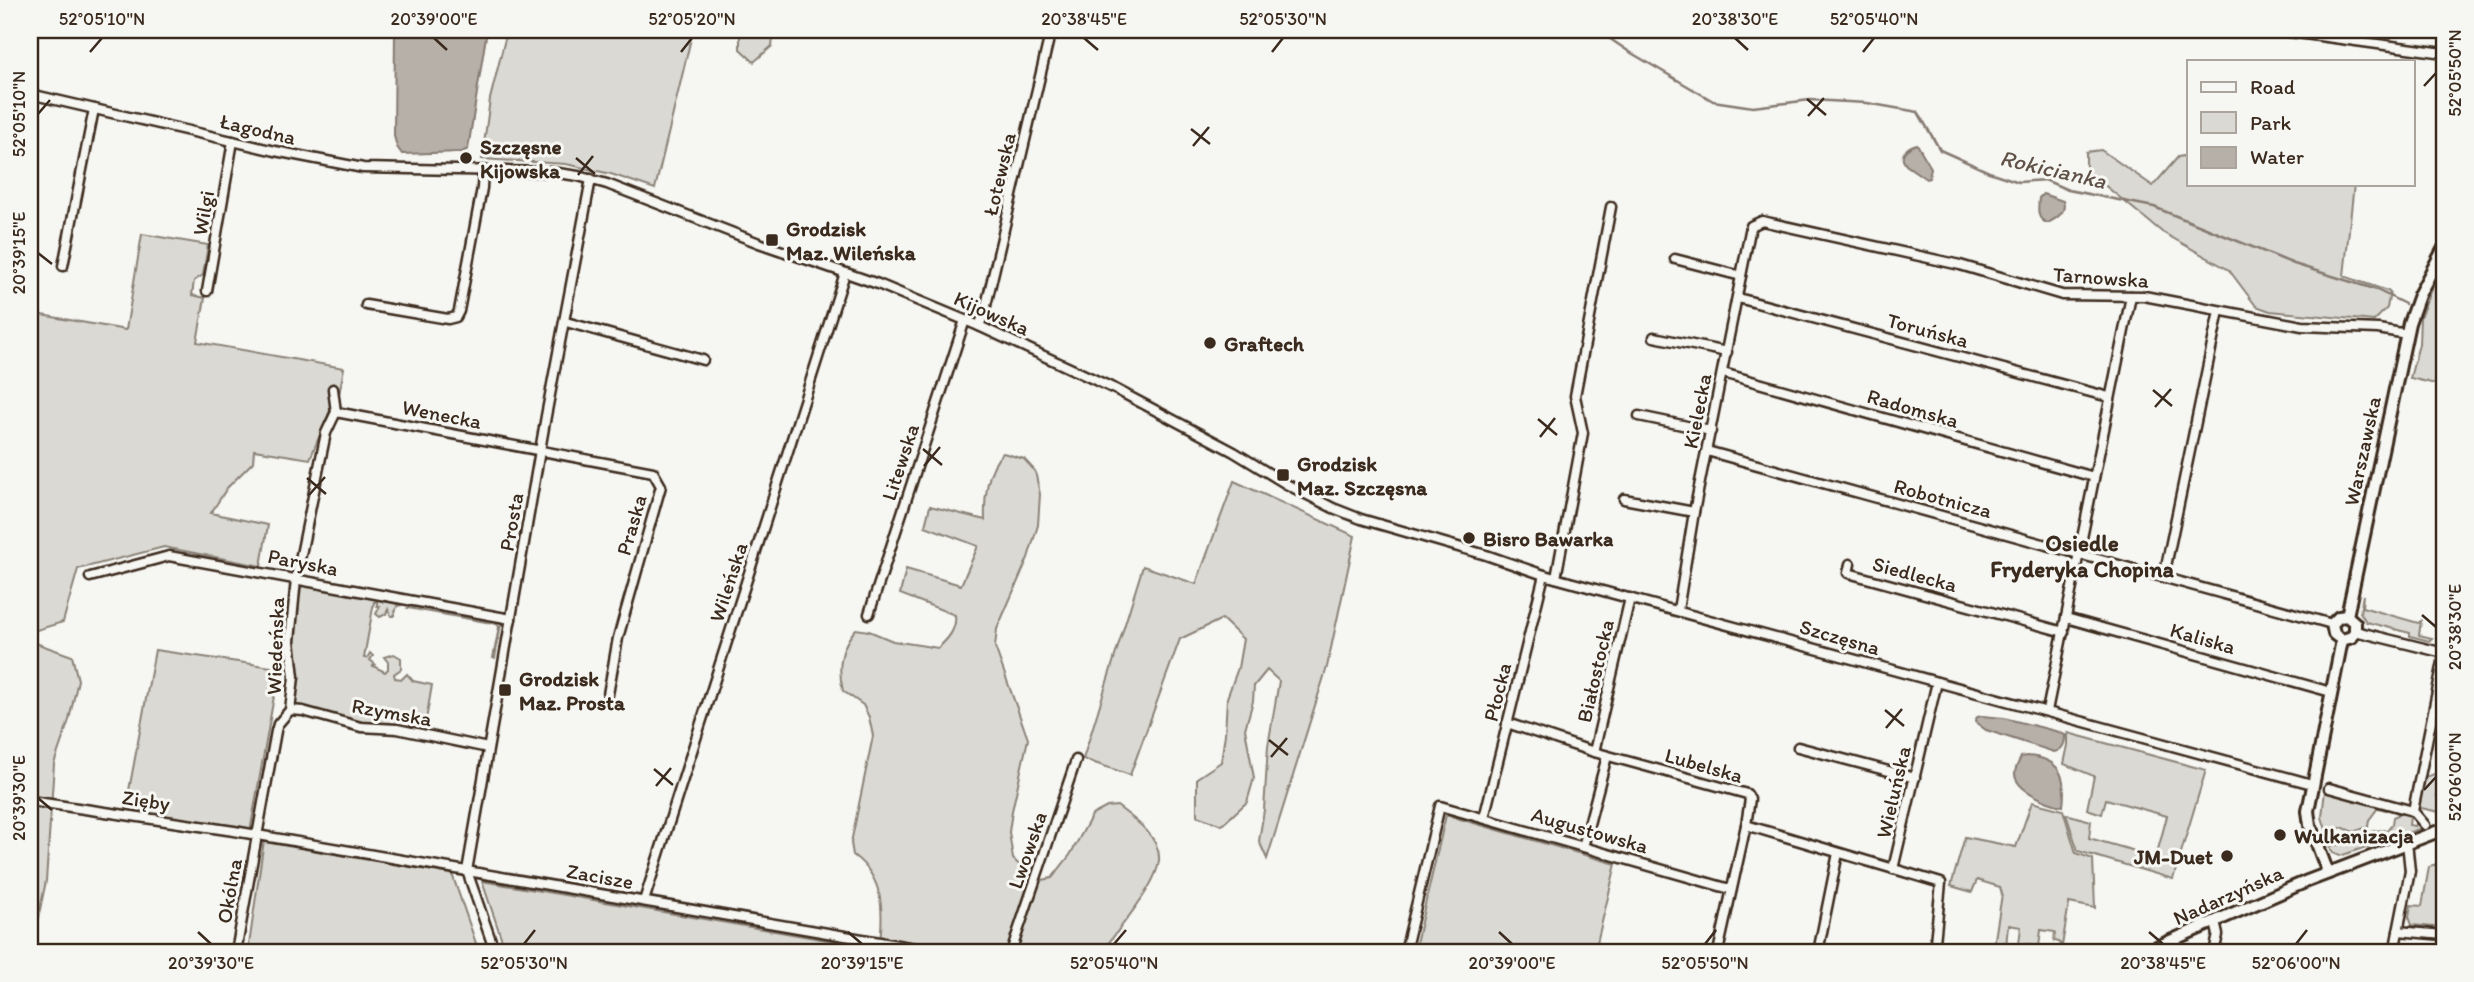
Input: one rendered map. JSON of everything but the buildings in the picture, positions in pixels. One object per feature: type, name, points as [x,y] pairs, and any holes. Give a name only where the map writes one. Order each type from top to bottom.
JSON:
[{"type":"street","name":"Łotewska","points":[[979,326],[988,301],[1051,30]]},
{"type":"street","points":[[2274,30],[2322,33],[2444,53]]},
{"type":"street","name":"Łagodna","points":[[30,94],[233,141],[363,167],[551,172],[591,179]]},
{"type":"street","points":[[63,266],[94,109]]},
{"type":"street","name":"Wilgi","points":[[207,291],[233,141]]},
{"type":"street","points":[[366,306],[448,319],[456,317],[483,170]]},
{"type":"street","name":"Kijowska","points":[[591,179],[878,284],[979,326],[1117,390],[1234,452],[1288,485],[1361,519]]},
{"type":"street","name":"Prosta","points":[[467,871],[591,179]]},
{"type":"street","points":[[1556,578],[1583,433],[1575,396],[1611,207]]},
{"type":"street","name":"Tarnowska","points":[[1756,222],[1762,221],[1960,265],[2017,280],[2051,293],[2147,296],[2302,326],[2378,329],[2407,334]]},
{"type":"street","name":"Kielecka","points":[[1678,610],[1694,512],[1751,226],[1756,222]]},
{"type":"street","name":"Warszawska","points":[[2347,617],[2407,334],[2419,295],[2444,248]]},
{"type":"street","points":[[1675,259],[1741,276]]},
{"type":"street","name":"Wileńska","points":[[644,901],[845,273]]},
{"type":"street","points":[[2047,711],[2131,296]]},
{"type":"street","name":"Toruńska","points":[[1738,298],[2109,397]]},
{"type":"street","points":[[2164,576],[2219,312]]},
{"type":"street","name":"Litewska","points":[[869,614],[965,320]]},
{"type":"street","points":[[566,322],[703,360]]},
{"type":"street","points":[[1654,337],[1727,352]]},
{"type":"street","name":"Radomska","points":[[1723,373],[2094,477]]},
{"type":"street","points":[[333,389],[336,412]]},
{"type":"street","name":"Wenecka","points":[[336,412],[541,451]]},
{"type":"street","name":"Wiedeńska","points":[[257,835],[276,731],[278,724],[290,710],[294,677],[290,641],[296,579],[326,433],[336,412]]},
{"type":"street","points":[[1639,416],[1711,431]]},
{"type":"street","name":"Praska","points":[[541,451],[653,472],[661,486],[618,638],[607,699]]},
{"type":"street","name":"Robotnicza","points":[[1707,451],[2333,624]]},
{"type":"street","points":[[1624,499],[1694,512]]},
{"type":"street","name":"Szczęsna","points":[[1361,519],[1486,555],[1544,575],[2312,784]]},
{"type":"street","name":"Paryska","points":[[90,577],[169,556],[511,619]]},
{"type":"street","name":"Siedlecka","points":[[1850,564],[1848,573],[2064,632]]},
{"type":"street","name":"Płocka","points":[[1484,818],[1544,575]]},
{"type":"street","name":"Białostocka","points":[[1594,752],[1630,598]]},
{"type":"street","points":[[2339,617],[2347,617],[2355,623],[2355,631],[2352,637],[2342,640],[2334,634],[2333,624],[2339,617]]},
{"type":"street","name":"Kaliska","points":[[2066,618],[2331,692]]},
{"type":"street","points":[[2355,631],[2444,655],[2413,811]]},
{"type":"street","points":[[2328,873],[2308,817],[2312,784],[2342,640]]},
{"type":"street","name":"Wieluńska","points":[[1893,869],[1937,682]]},
{"type":"street","name":"Rzymska","points":[[290,710],[361,727],[397,729],[488,748]]},
{"type":"street","name":"Lubelska","points":[[1507,723],[1594,752],[1747,793],[1751,799],[1746,825]]},
{"type":"street","points":[[1798,747],[1915,778]]},
{"type":"street","points":[[1583,847],[1607,755]]},
{"type":"street","name":"Lwowska","points":[[1011,952],[1076,760]]},
{"type":"street","points":[[2329,788],[2413,811],[2425,825]]},
{"type":"street","name":"Zięby","points":[[30,801],[257,835]]},
{"type":"street","name":"Augustowska","points":[[1405,952],[1440,806],[1730,889]]},
{"type":"street","points":[[1718,952],[1746,825],[1941,883],[1934,952]]},
{"type":"street","name":"Nadarzyńska","points":[[2145,952],[2328,873],[2444,829]]},
{"type":"street","name":"Zacisze","points":[[257,835],[934,952]]},
{"type":"street","name":"Okólna","points":[[236,952],[257,835]]},
{"type":"street","points":[[2394,952],[2410,865],[2407,842]]},
{"type":"street","points":[[1818,952],[1838,853]]},
{"type":"street","points":[[467,871],[495,952]]},
{"type":"street","points":[[2214,952],[2218,935],[2215,922]]},
{"type":"street","points":[[2398,931],[2444,935]]},
{"type":"green space","points":[[514,30],[693,30],[655,189],[611,174],[566,164],[482,159],[490,99],[505,39]]},
{"type":"green space","points":[[740,30],[774,30],[772,46],[754,62],[740,49]]},
{"type":"green space","points":[[2101,150],[2153,186],[2178,157],[2187,155],[2187,186],[2354,186],[2344,276],[2390,292],[2387,308],[2374,321],[2270,311],[2256,306],[2229,270],[2162,232],[2086,170],[2086,152]]},
{"type":"green space","points":[[142,234],[208,245],[203,275],[194,281],[192,295],[205,298],[197,342],[344,368],[339,395],[310,459],[254,450],[253,462],[227,488],[211,513],[268,525],[261,566],[164,547],[78,569],[63,622],[30,632],[30,313],[126,330]]},
{"type":"green space","points":[[2444,267],[2444,386],[2410,378],[2419,344],[2420,318]]},
{"type":"green space","points":[[1003,453],[1024,459],[1035,471],[1040,494],[1038,525],[1028,558],[997,629],[995,647],[1028,739],[1009,832],[1013,859],[1037,881],[1052,878],[1070,855],[1092,815],[1107,807],[1117,806],[1145,829],[1156,844],[1158,852],[1157,871],[1151,882],[1102,952],[506,952],[482,881],[879,949],[882,922],[877,885],[864,864],[853,855],[851,843],[873,736],[863,705],[843,691],[840,674],[843,650],[856,629],[869,631],[893,641],[938,648],[948,637],[955,625],[955,615],[900,594],[906,569],[961,585],[978,546],[925,526],[930,506],[985,520],[990,475]]},
{"type":"green space","points":[[1234,481],[1355,536],[1327,667],[1267,859],[1259,841],[1268,746],[1279,681],[1267,670],[1254,686],[1245,729],[1254,778],[1247,802],[1222,825],[1197,816],[1197,778],[1221,762],[1227,698],[1238,668],[1243,639],[1222,619],[1180,639],[1130,775],[1083,759],[1143,566],[1196,584]]},
{"type":"green space","points":[[308,585],[402,605],[397,606],[394,616],[391,616],[388,609],[386,614],[380,617],[376,614],[380,606],[374,602],[364,658],[370,653],[373,656],[370,660],[375,664],[373,666],[385,672],[388,662],[384,657],[394,654],[401,658],[401,669],[394,674],[395,678],[402,679],[407,674],[413,681],[432,685],[424,732],[371,726],[296,706],[293,652],[295,592]]},
{"type":"green space","points":[[2363,595],[2362,607],[2418,623],[2421,621],[2419,635],[2432,638],[2429,641],[2410,636],[2410,633],[2366,622],[2360,612]]},
{"type":"green space","points":[[411,606],[499,621],[501,624],[495,658],[499,627],[497,624],[408,608]]},
{"type":"green space","points":[[30,641],[72,656],[78,680],[69,720],[54,764],[46,881],[31,952]]},
{"type":"green space","points":[[155,650],[279,668],[250,832],[125,812]]},
{"type":"green space","points":[[2068,733],[2206,770],[2173,879],[2078,851],[2066,814],[2091,821],[2089,838],[2156,857],[2167,816],[2106,799],[2102,814],[2087,809],[2094,776],[2064,764]]},
{"type":"green space","points":[[2444,771],[2444,774],[2438,777],[2440,787],[2437,796],[2444,796],[2444,813],[2421,808],[2419,804],[2425,777]]},
{"type":"green space","points":[[2325,790],[2353,797],[2354,801],[2357,799],[2387,807],[2386,810],[2378,808],[2369,820],[2368,827],[2353,832],[2342,827],[2333,832],[2326,830],[2322,817]]},
{"type":"green space","points":[[2032,802],[2063,810],[2076,853],[2093,859],[2095,908],[2069,903],[2062,946],[2054,941],[2055,932],[2041,930],[2039,947],[2019,944],[2021,927],[2008,925],[2006,947],[2000,946],[1999,952],[1993,952],[2002,894],[2000,887],[1977,880],[1972,892],[1951,886],[1965,837],[2016,847]]},
{"type":"green space","points":[[2391,808],[2411,814],[2415,818],[2410,817],[2409,825],[2415,826],[2416,820],[2422,828],[2340,856],[2333,853],[2329,846],[2343,844],[2352,837],[2361,838],[2373,831],[2387,830],[2393,817],[2400,814]]},
{"type":"green space","points":[[1446,815],[1616,864],[1595,951],[1414,952]]},
{"type":"green space","points":[[264,840],[451,871],[479,952],[248,952]]},
{"type":"green space","points":[[2444,863],[2444,928],[2412,925],[2409,917],[2411,905],[2422,906],[2429,867]]},
{"type":"water","points":[[395,30],[487,30],[468,149],[462,152],[402,154],[397,147],[394,136]]},
{"type":"water","points":[[1917,144],[1931,168],[1929,178],[1926,179],[1903,160],[1906,150]]},
{"type":"water","points":[[2043,194],[2063,201],[2064,205],[2060,214],[2048,223],[2041,219],[2039,214],[2039,198]]},
{"type":"water","points":[[1977,717],[2004,718],[2059,732],[2065,735],[2064,744],[2060,750],[2054,752],[1986,730],[1975,722]]},
{"type":"water","points":[[2021,757],[2047,760],[2059,770],[2064,786],[2063,806],[2042,799],[2020,785],[2015,771]]},
{"type":"waterway","name":"Rokicianka","points":[[1597,30],[1713,101],[1753,107],[1810,100],[1867,103],[1918,112],[1940,150],[1989,172],[2019,182],[2045,180],[2068,190],[2154,207],[2294,264],[2377,290],[2405,304]]},
{"type":"place","name":"Szczęsne Kijowska","points":[[466,158]]},
{"type":"place","name":"Grodzisk Maz. Wileńska","points":[[772,240]]},
{"type":"place","name":"Graftech","points":[[1210,343]]},
{"type":"place","name":"Grodzisk Maz. Szczęsna","points":[[1283,475]]},
{"type":"place","name":"Bisro Bawarka","points":[[1469,538]]},
{"type":"place","name":"Grodzisk Maz. Prosta","points":[[505,690]]},
{"type":"place","name":"Wulkanizacja","points":[[2280,835]]},
{"type":"place","name":"JM-Duet","points":[[2227,856]]},
{"type":"district","name":"Osiedle Fryderyka Chopina","points":[[2082,556]]}]
